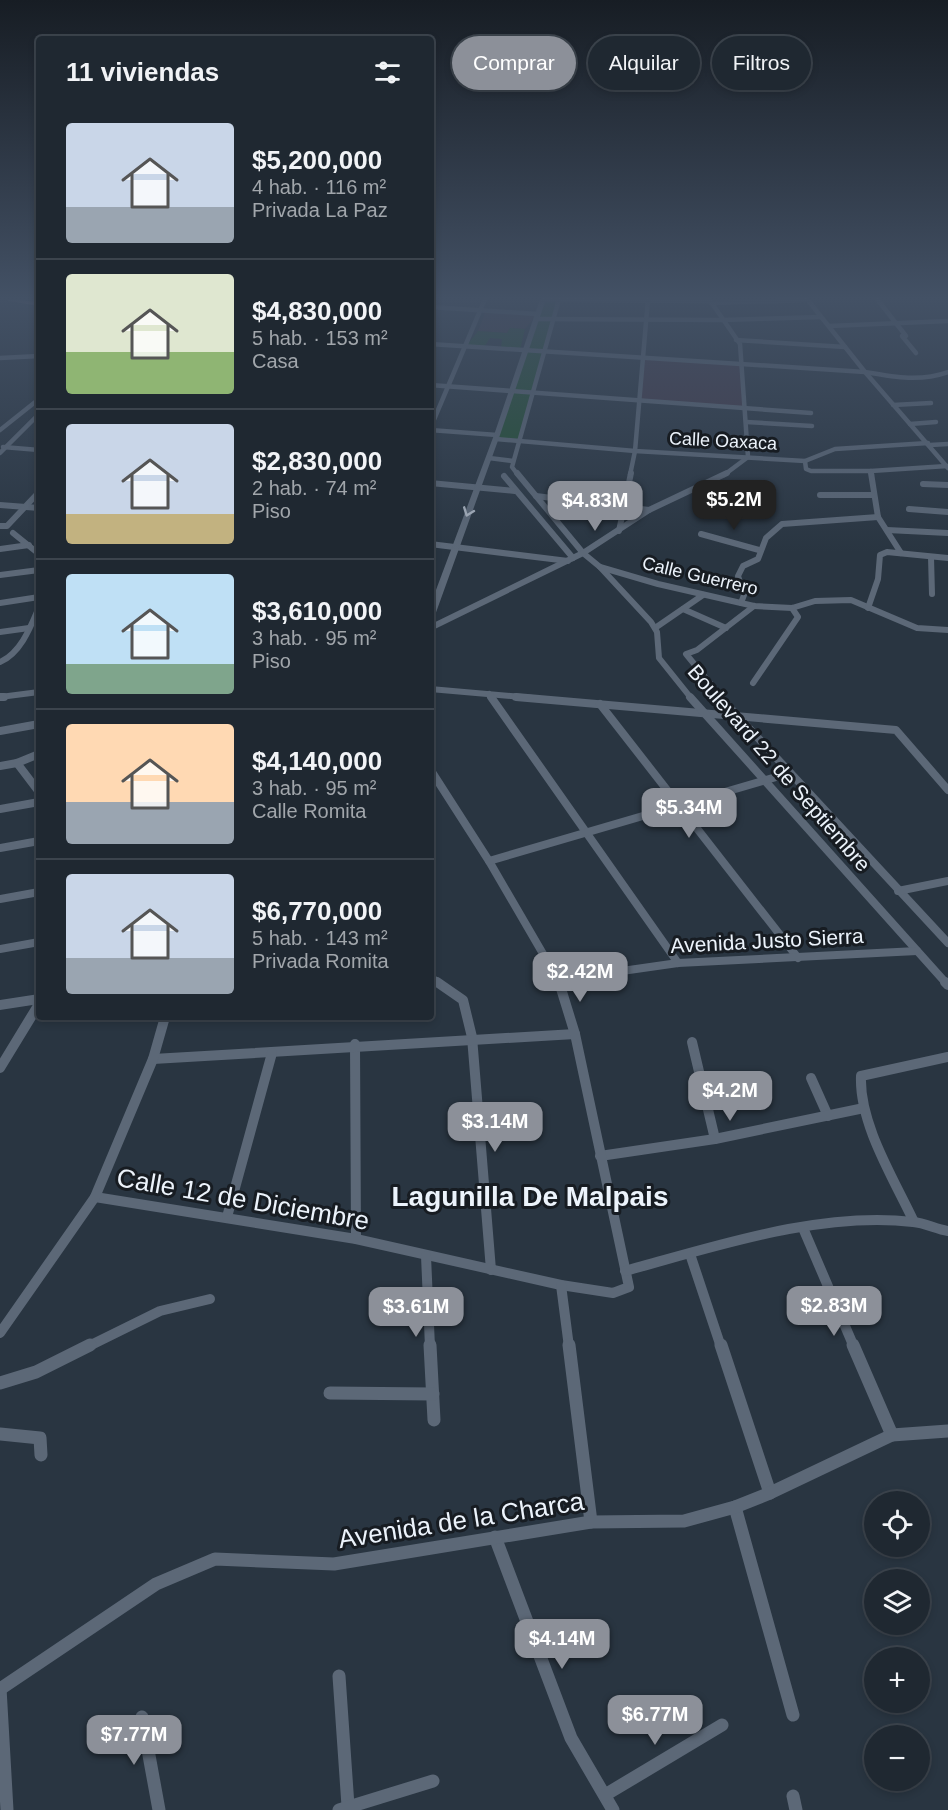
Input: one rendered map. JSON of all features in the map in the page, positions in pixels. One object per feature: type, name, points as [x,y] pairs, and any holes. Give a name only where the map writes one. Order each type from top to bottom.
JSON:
[{"type":"street","points":[[434,607],[515,383]]},
{"type":"street","points":[[489,458],[513,461],[535,383]]},
{"type":"street","points":[[619,531],[635,451],[642,383]]},
{"type":"street","points":[[434,626],[583,553],[649,510],[729,472],[748,457],[744,383]]},
{"type":"street","points":[[875,383],[947,467]]},
{"type":"street","points":[[434,385],[812,413]]},
{"type":"street","points":[[434,420],[449,386]]},
{"type":"street","points":[[0,430],[36,401]]},
{"type":"street","points":[[893,405],[931,402]]},
{"type":"street","points":[[0,453],[3,447],[36,417]]},
{"type":"street","points":[[746,422],[812,426]]},
{"type":"street","points":[[910,424],[936,422]]},
{"type":"street","name":"Calle Oaxaca","points":[[434,429],[519,441],[635,451],[805,461]]},
{"type":"street","points":[[947,467],[811,471],[806,469],[805,461],[835,449],[948,444]]},
{"type":"street","points":[[931,446],[948,449]]},
{"type":"street","points":[[3,447],[36,450]]},
{"type":"street","name":"Calle Guerrero","points":[[513,461],[512,467],[583,553],[600,567],[753,606],[792,608],[815,601],[851,600],[917,628],[948,630]]},
{"type":"street","points":[[871,471],[878,517],[901,553]]},
{"type":"street","points":[[504,476],[571,559]]},
{"type":"street","points":[[434,483],[515,491]]},
{"type":"street","points":[[923,484],[948,485]]},
{"type":"street","points":[[701,486],[730,491]]},
{"type":"street","points":[[0,526],[8,526],[36,495]]},
{"type":"street","points":[[820,495],[874,495]]},
{"type":"street","points":[[536,496],[624,505],[649,510]]},
{"type":"street","points":[[0,505],[36,508]]},
{"type":"street","points":[[909,509],[948,512]]},
{"type":"street","points":[[741,603],[744,595],[738,576],[743,566],[758,559],[759,550],[766,538],[782,524],[878,517]]},
{"type":"street","points":[[887,530],[948,533]]},
{"type":"street","points":[[13,533],[36,551]]},
{"type":"street","points":[[702,534],[759,550]]},
{"type":"street","points":[[434,544],[571,559]]},
{"type":"street","points":[[0,549],[29,545]]},
{"type":"street","points":[[868,608],[878,579],[880,555],[887,552],[948,558]]},
{"type":"street","points":[[932,557],[932,594]]},
{"type":"street","points":[[600,567],[655,628],[703,595]]},
{"type":"street","points":[[0,575],[36,570]]},
{"type":"street","points":[[0,603],[36,597]]},
{"type":"street","points":[[683,609],[726,628],[753,606]]},
{"type":"street","points":[[753,683],[798,617],[792,608]]},
{"type":"street","points":[[3,661],[13,653],[36,613]]},
{"type":"street","points":[[0,632],[29,628]]},
{"type":"street","name":"Boulevard 22 de Septiembre","points":[[655,628],[659,658],[704,714],[918,951],[944,975],[948,985]]},
{"type":"street","name":"Boulevard 22 de Septiembre","points":[[726,628],[697,650],[686,654],[737,717],[948,943]]},
{"type":"street","points":[[434,689],[896,730],[948,790]]},
{"type":"street","points":[[0,697],[36,692]]},
{"type":"street","points":[[489,694],[678,963]]},
{"type":"street","points":[[600,704],[798,958]]},
{"type":"street","points":[[0,731],[36,725]]},
{"type":"street","points":[[0,766],[17,763],[36,755]]},
{"type":"street","points":[[17,763],[36,788]]},
{"type":"street","points":[[489,861],[790,773]]},
{"type":"street","points":[[434,776],[489,861],[559,980],[575,1034],[625,1270],[803,1228],[864,1222],[914,1222],[947,1233]]},
{"type":"street","points":[[0,809],[36,803]]},
{"type":"street","points":[[0,848],[36,842]]},
{"type":"street","points":[[898,891],[948,881]]},
{"type":"street","points":[[0,899],[36,893]]},
{"type":"street","points":[[0,949],[36,943]]},
{"type":"street","name":"Avenida Justo Sierra","points":[[559,980],[678,963],[918,951]]},
{"type":"street","points":[[434,980],[463,1000],[472,1037],[491,1270]]},
{"type":"street","points":[[0,1005],[36,1001]]},
{"type":"street","points":[[1,1066],[36,1006]]},
{"type":"street","points":[[0,1333],[95,1197],[153,1059],[164,1020]]},
{"type":"street","points":[[153,1059],[272,1053],[355,1044],[472,1037],[575,1034]]},
{"type":"street","points":[[692,1042],[715,1139]]},
{"type":"street","points":[[355,1044],[356,1239]]},
{"type":"street","points":[[227,1217],[272,1053]]},
{"type":"street","points":[[914,1222],[864,1108],[859,1084],[861,1076],[948,1057]]},
{"type":"street","points":[[811,1078],[828,1116]]},
{"type":"street","points":[[600,1155],[715,1139],[864,1108]]},
{"type":"street","name":"Calle 12 de Diciembre","points":[[95,1197],[356,1239],[561,1285],[614,1293],[629,1287],[625,1270]]},
{"type":"street","points":[[803,1228],[892,1435]]},
{"type":"street","points":[[690,1254],[770,1493]]},
{"type":"street","points":[[426,1256],[434,1420]]},
{"type":"street","points":[[561,1285],[591,1522]]},
{"type":"street","points":[[0,1383],[36,1372],[160,1311],[210,1299]]},
{"type":"street","points":[[330,1393],[433,1394]]},
{"type":"street","name":"Avenida de la Charca","points":[[0,1689],[156,1584],[215,1559],[334,1564],[591,1522],[684,1521],[735,1507],[770,1493],[892,1435],[948,1431]]},
{"type":"street","points":[[0,1434],[40,1438],[41,1455]]},
{"type":"street","points":[[735,1507],[794,1715]]},
{"type":"street","points":[[495,1537],[571,1738],[613,1810]]},
{"type":"street","points":[[339,1676],[344,1808],[433,1781]]},
{"type":"street","points":[[0,1689],[7,1810]]},
{"type":"street","points":[[142,1717],[159,1810]]},
{"type":"street","points":[[605,1796],[722,1725]]},
{"type":"shaded area","points":[[641,383],[744,383],[746,408],[640,402]]},
{"type":"green space","points":[[515,383],[535,383],[519,441],[496,439]]},
{"type":"district","name":"Lagunilla De Malpais","points":[[530,1196]]}]
